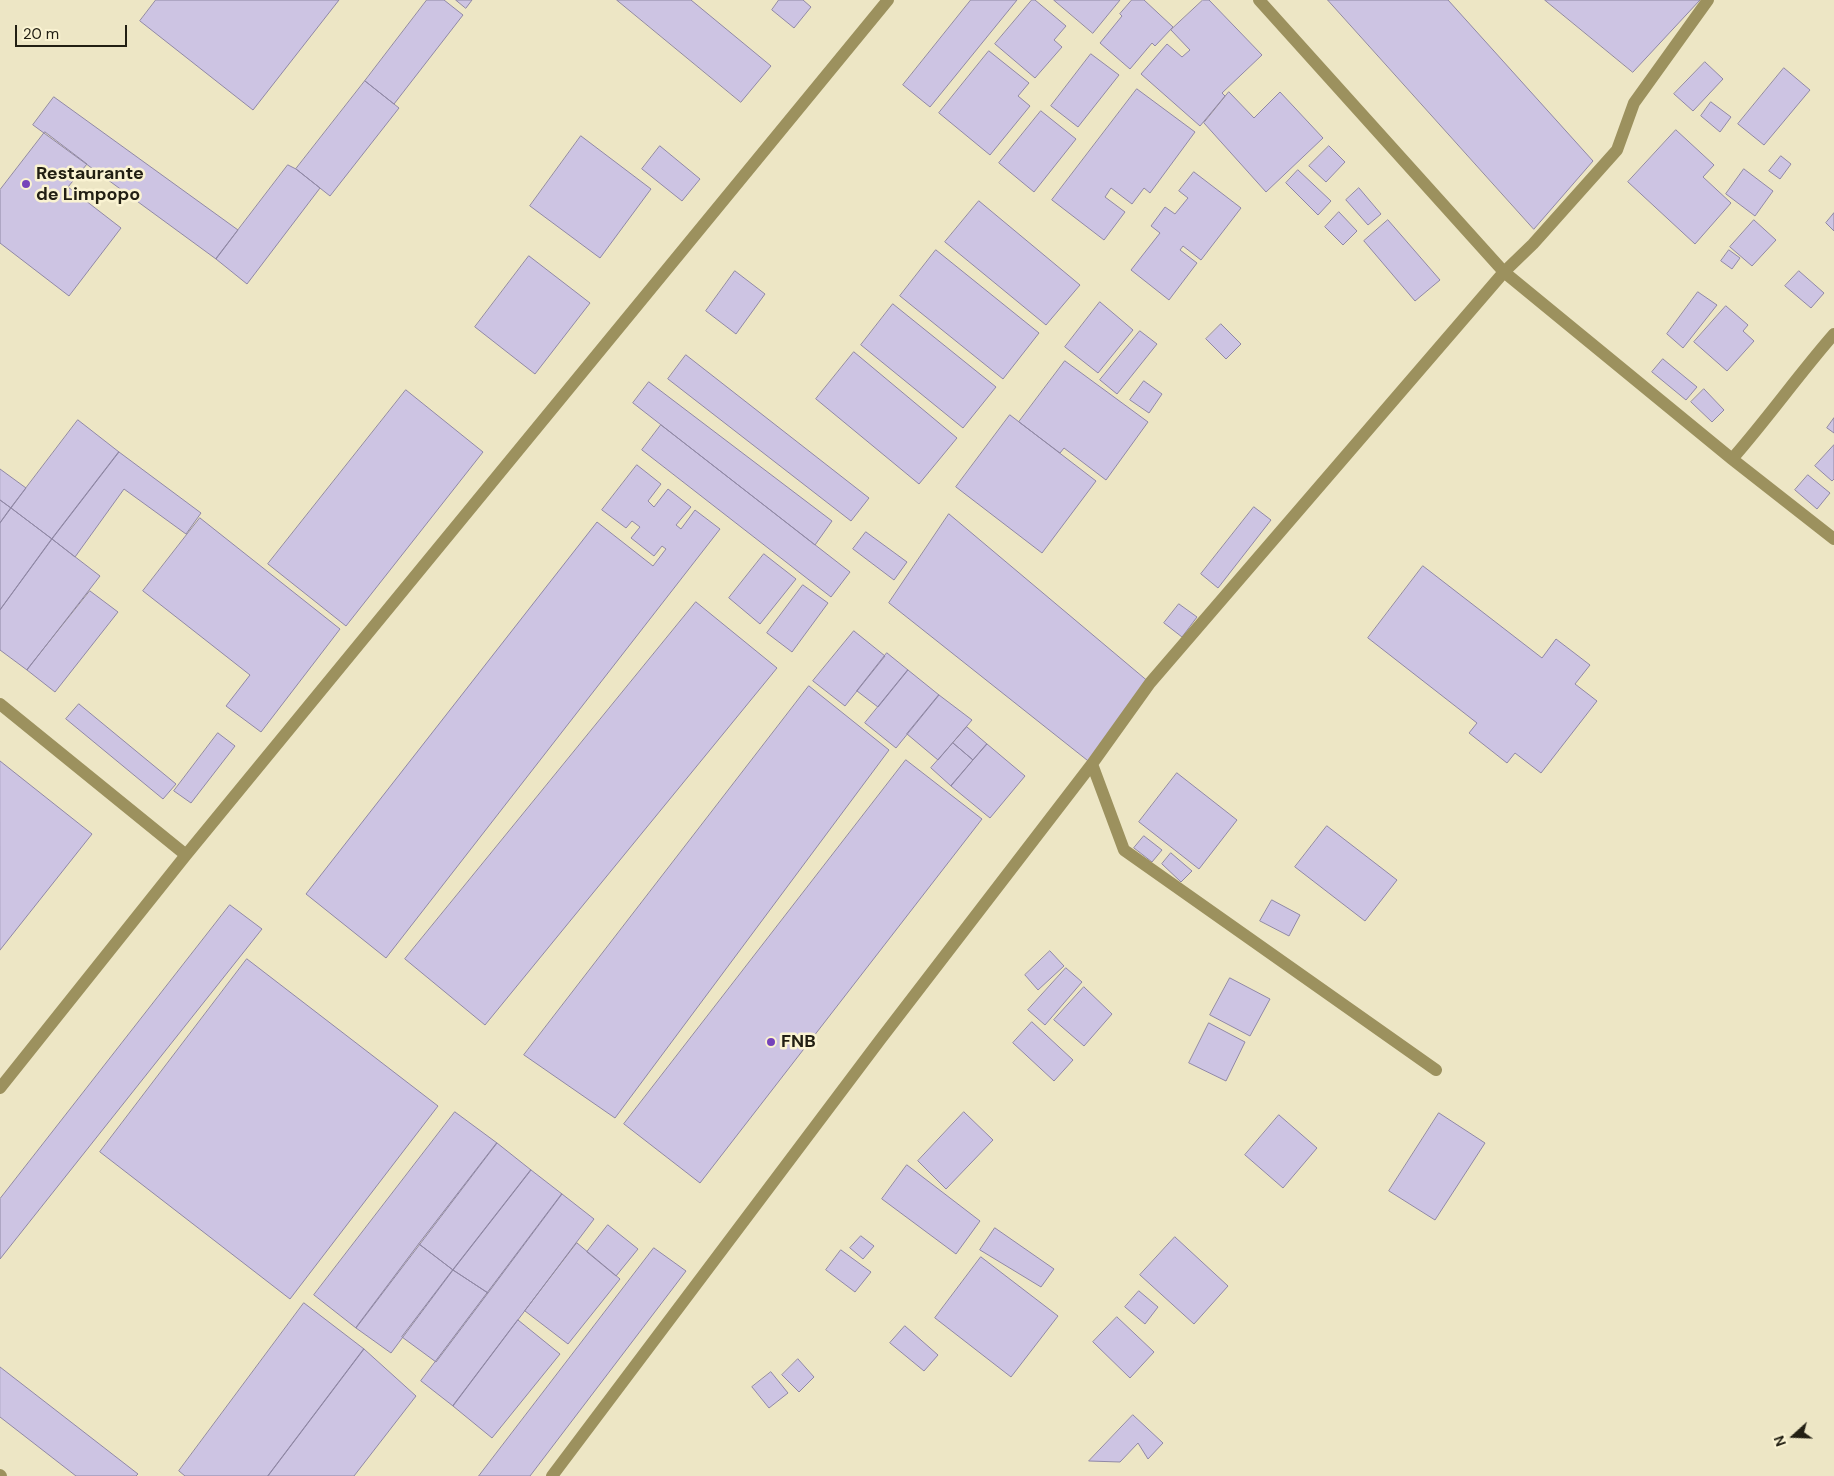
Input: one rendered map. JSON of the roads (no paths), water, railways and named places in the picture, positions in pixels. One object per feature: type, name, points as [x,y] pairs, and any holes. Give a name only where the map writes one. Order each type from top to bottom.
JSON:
[{"type":"street","points":[[0,1088],[186,855],[888,0]]},
{"type":"street","points":[[1260,0],[1504,272],[1732,459],[1834,539]]},
{"type":"street","points":[[552,1476],[880,1040],[1092,764],[1150,683],[1504,272],[1533,244],[1617,150],[1634,103],[1708,0]]},
{"type":"street","points":[[1732,459],[1834,334]]},
{"type":"street","points":[[0,704],[186,855]]},
{"type":"street","points":[[1092,764],[1124,850],[1436,1070]]},
{"type":"place","name":"Restaurante de Limpopo","points":[[26,184]]},
{"type":"place","name":"FNB","points":[[771,1042]]}]
